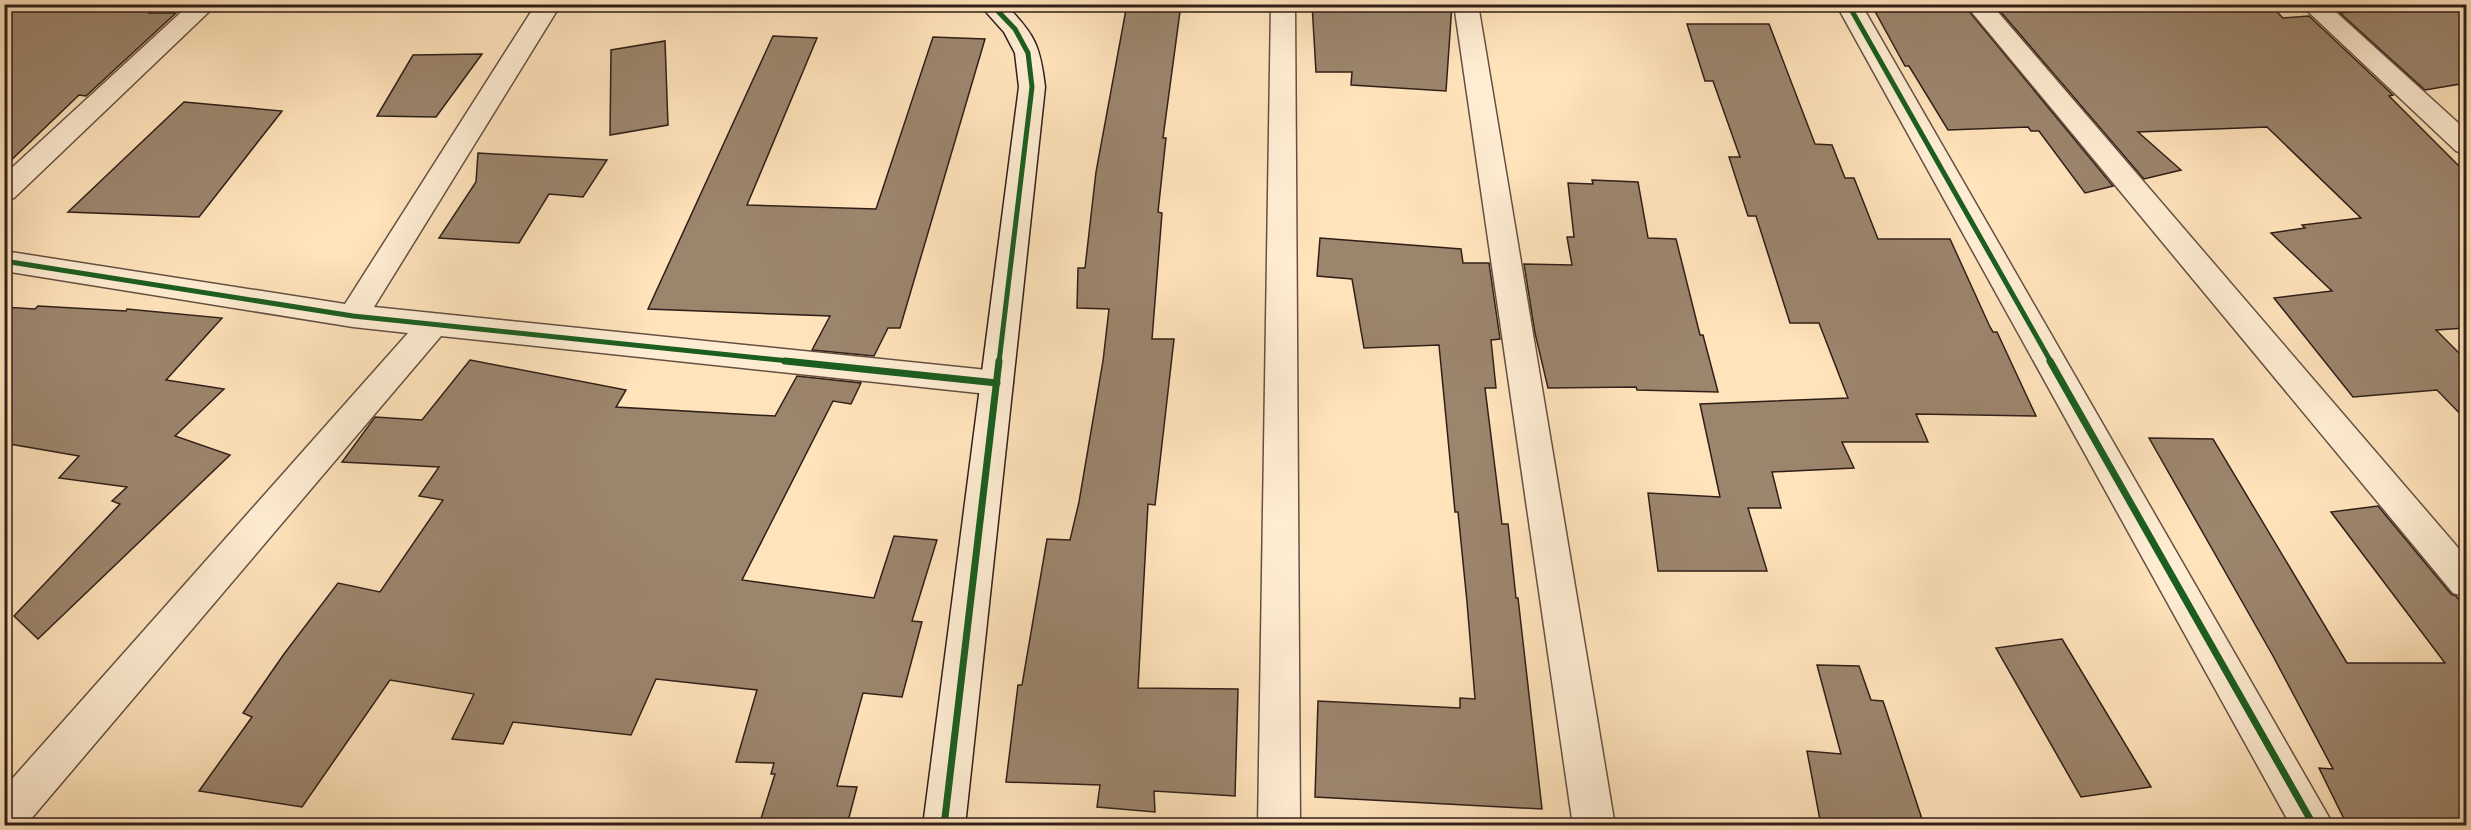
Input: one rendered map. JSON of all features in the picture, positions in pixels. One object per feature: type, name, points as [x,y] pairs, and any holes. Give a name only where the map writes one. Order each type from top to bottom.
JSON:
[{"type":"street","points":[[4,191],[205,4]]},
{"type":"street","points":[[353,316],[549,4]]},
{"type":"street","points":[[944,825],[1032,87],[1028,53],[1015,29],[991,4]]},
{"type":"street","points":[[1279,825],[1283,4]]},
{"type":"street","points":[[1466,4],[1594,825]]},
{"type":"street","points":[[1848,4],[2314,825]]},
{"type":"street","points":[[1977,4],[2466,582]]},
{"type":"street","points":[[2312,4],[2466,145]]},
{"type":"street","points":[[4,261],[353,316],[998,383]]},
{"type":"street","points":[[4,819],[433,325]]},
{"type":"building","points":[[4,4],[158,4],[149,13],[176,13],[86,96],[79,95],[4,167]]},
{"type":"building","points":[[1127,4],[1181,4],[1163,138],[1166,138],[1158,212],[1162,213],[1152,339],[1174,339],[1155,505],[1148,504],[1138,688],[1238,689],[1235,796],[1154,791],[1155,812],[1097,807],[1100,785],[1006,782],[1018,685],[1022,685],[1047,539],[1070,540],[1079,502],[1103,361],[1109,309],[1077,308],[1078,268],[1085,268],[1096,172]]},
{"type":"building","points":[[1312,4],[1452,4],[1446,91],[1351,85],[1352,72],[1316,72]]},
{"type":"building","points":[[1871,4],[1963,4],[2113,186],[2085,193],[2039,131],[2031,131],[2028,127],[1948,130],[1909,66],[1905,66]]},
{"type":"building","points":[[1994,4],[2269,4],[2283,18],[2309,16],[2393,95],[2389,96],[2466,173],[2466,328],[2436,330],[2466,360],[2466,420],[2437,390],[2353,397],[2274,298],[2332,291],[2271,233],[2305,228],[2302,225],[2361,218],[2267,127],[2138,132],[2181,170],[2144,179]]},
{"type":"building","points":[[2417,4],[2466,4],[2466,83],[2425,90],[2340,13]]},
{"type":"building","points":[[1687,24],[1769,24],[1815,144],[1832,145],[1845,178],[1854,178],[1878,239],[1950,239],[1990,327],[1993,332],[1997,332],[2036,416],[1916,414],[1928,442],[1842,442],[1854,468],[1772,472],[1781,508],[1748,508],[1767,571],[1658,571],[1648,493],[1720,497],[1700,404],[1848,398],[1819,323],[1790,323],[1756,216],[1748,216],[1729,157],[1740,157],[1713,81],[1705,81]]},
{"type":"building","points":[[773,36],[817,38],[747,205],[876,209],[933,37],[985,39],[900,328],[888,328],[874,356],[812,350],[830,316],[648,309]]},
{"type":"building","points":[[665,41],[668,125],[610,135],[611,50]]},
{"type":"building","points":[[482,54],[436,117],[377,116],[413,55]]},
{"type":"building","points":[[184,102],[282,111],[199,217],[68,212]]},
{"type":"building","points":[[478,153],[607,160],[583,197],[549,194],[519,243],[439,238],[476,182]]},
{"type":"building","points":[[1592,180],[1638,182],[1648,238],[1676,239],[1700,335],[1703,335],[1718,392],[1637,390],[1636,387],[1548,388],[1535,333],[1524,264],[1572,265],[1567,237],[1574,237],[1568,183],[1593,184]]},
{"type":"building","points":[[1320,238],[1461,249],[1463,263],[1489,263],[1500,339],[1491,340],[1496,388],[1485,388],[1502,524],[1508,524],[1542,809],[1315,797],[1318,701],[1460,708],[1460,698],[1475,699],[1458,512],[1455,512],[1439,345],[1364,348],[1352,279],[1317,276]]},
{"type":"building","points":[[38,306],[126,311],[127,309],[222,318],[166,380],[224,389],[175,436],[230,455],[38,639],[14,616],[120,504],[112,501],[127,487],[59,478],[79,456],[4,443],[4,307],[35,309]]},
{"type":"building","points":[[470,360],[626,390],[616,407],[775,416],[797,376],[861,383],[851,404],[833,401],[742,580],[874,598],[894,536],[937,540],[912,621],[922,622],[902,697],[863,693],[837,786],[857,787],[847,825],[759,825],[775,774],[771,774],[774,763],[736,762],[757,690],[656,679],[631,735],[513,722],[503,744],[452,739],[474,694],[390,680],[302,807],[199,791],[252,717],[243,713],[338,583],[380,592],[443,500],[419,496],[439,467],[342,462],[375,417],[422,420]]},
{"type":"building","points":[[2149,438],[2213,439],[2347,663],[2445,663],[2331,512],[2378,506],[2451,594],[2456,596],[2466,609],[2466,825],[2347,825],[2319,768],[2333,769],[2273,656]]},
{"type":"building","points":[[2062,639],[2151,787],[2081,797],[1996,648]]},
{"type":"building","points":[[1817,665],[1859,666],[1871,700],[1883,701],[1924,825],[1820,820],[1807,751],[1841,754]]},
{"type":"cycle path","points":[[944,826],[1032,87],[1028,53],[1015,29],[991,4]]},
{"type":"cycle path","points":[[1848,4],[2314,826]]},
{"type":"cycle path","points":[[4,261],[353,316],[997,383]]}]
